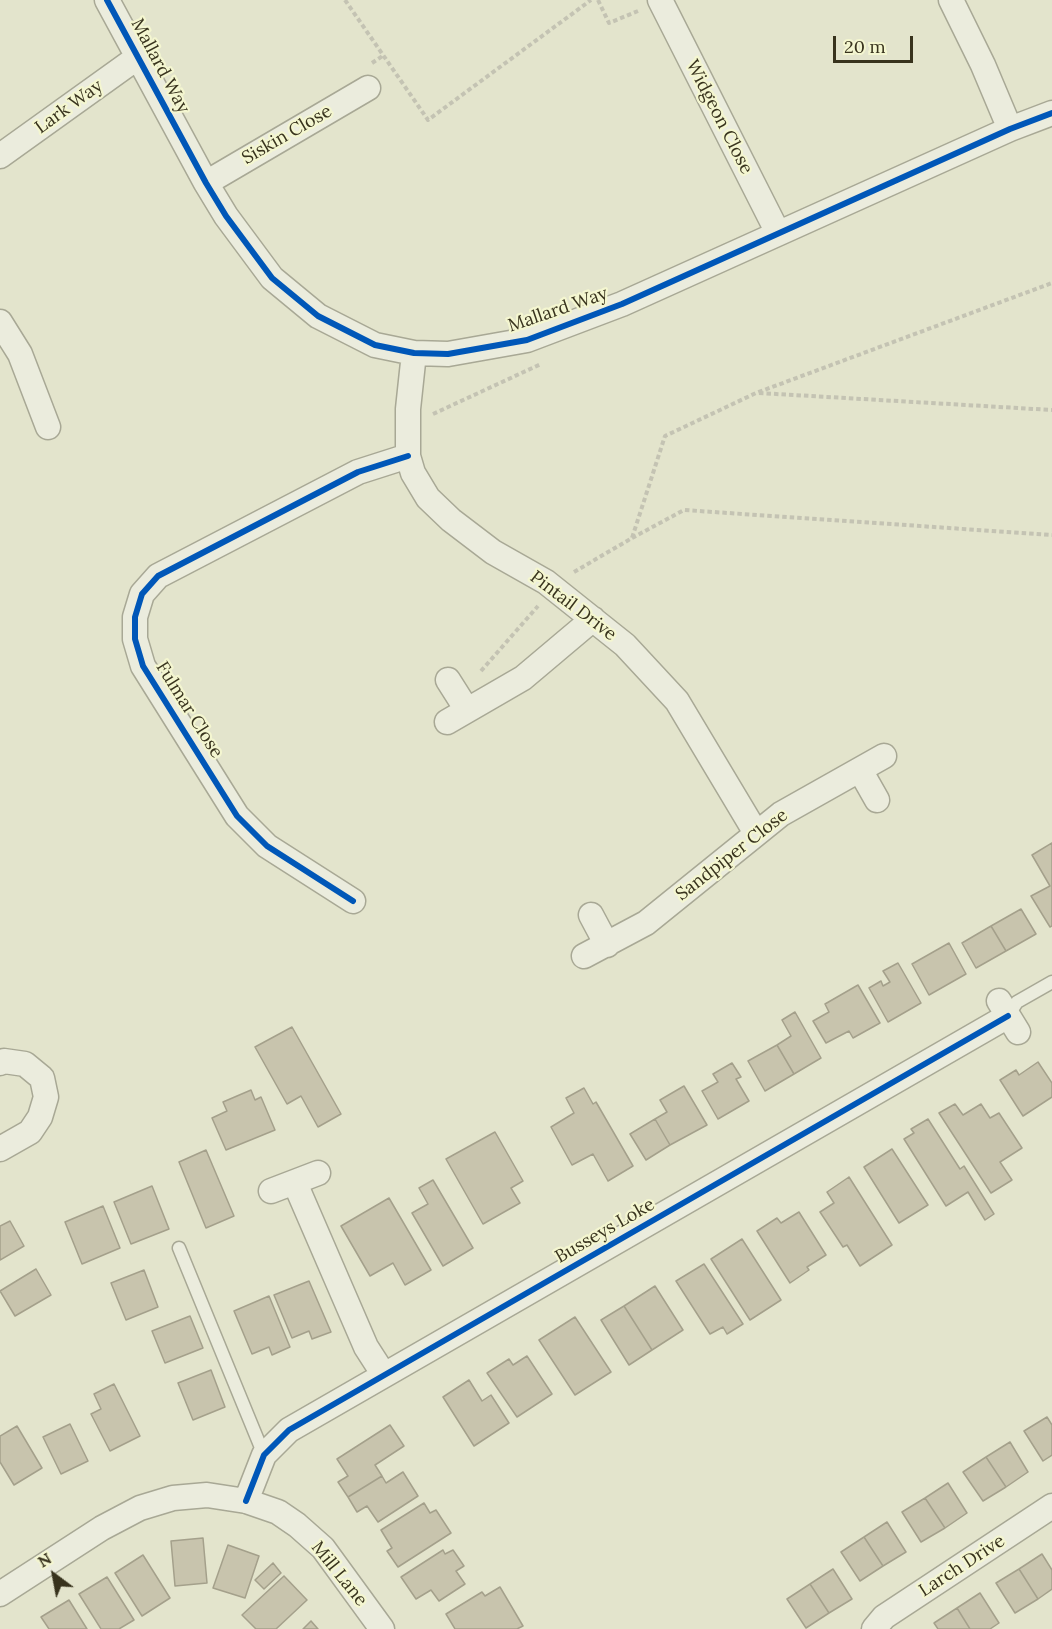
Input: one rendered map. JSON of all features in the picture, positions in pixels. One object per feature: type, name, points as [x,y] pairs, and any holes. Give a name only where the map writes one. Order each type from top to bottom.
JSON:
[{"type":"street","name":"Mallard Way","points":[[107,0],[206,183],[226,216],[272,278],[318,316],[375,345],[414,353],[448,354],[527,340],[622,304],[1010,129],[1052,113]]},
{"type":"street","points":[[951,0],[983,65],[1010,129]]},
{"type":"street","name":"Widgeon Close","points":[[660,1],[778,233]]},
{"type":"street","name":"Lark Way","points":[[0,156],[138,57]]},
{"type":"street","name":"Siskin Close","points":[[206,183],[368,88]]},
{"type":"street","points":[[0,322],[20,354],[48,428]]},
{"type":"street","name":"Pintail Drive","points":[[414,353],[408,409],[408,456],[413,473],[428,498],[451,520],[493,552],[546,582],[625,645],[677,701],[756,833]]},
{"type":"street","name":"Fulmar Close","points":[[352,901],[267,846],[237,816],[143,666],[135,639],[135,617],[142,594],[158,576],[358,472],[408,456]]},
{"type":"street","points":[[448,680],[457,716],[523,678],[593,619]]},
{"type":"street","name":"Sandpiper Close","points":[[584,956],[646,923],[781,814],[884,756]]},
{"type":"street","points":[[860,770],[877,800]]},
{"type":"street","points":[[591,915],[607,945]]},
{"type":"street","name":"Busseys Loke","points":[[246,1501],[264,1455],[289,1430],[1009,1016]]},
{"type":"street","points":[[0,1063],[4,1061],[25,1064],[42,1078],[46,1097],[40,1117],[30,1132],[0,1149]]},
{"type":"street","points":[[271,1191],[318,1173]]},
{"type":"street","points":[[295,1183],[366,1347],[384,1376]]},
{"type":"street","name":"Mill Lane","points":[[0,1594],[102,1528],[140,1508],[173,1498],[207,1495],[246,1501],[278,1512],[323,1548],[382,1629]]},
{"type":"street","name":"Larch Drive","points":[[874,1629],[884,1617],[1052,1506]]},
{"type":"lane","name":"Busseys Loke","points":[[1009,1016],[1017,1002],[1052,982]]},
{"type":"lane","points":[[179,1248],[264,1455]]},
{"type":"path","points":[[345,0],[428,120],[591,0]]},
{"type":"path","points":[[598,0],[609,23],[660,1]]},
{"type":"path","points":[[632,538],[665,436],[756,393],[1052,283]]},
{"type":"path","points":[[408,426],[542,364]]},
{"type":"path","points":[[756,393],[1052,410]]},
{"type":"path","points":[[481,671],[537,606],[574,572],[684,510],[1052,535]]},
{"type":"building","points":[[1052,843],[1052,926],[1050,927],[1031,896],[1050,886],[1032,855]]},
{"type":"building","points":[[1021,909],[1036,934],[1006,951],[991,926]]},
{"type":"building","points":[[991,926],[1006,951],[976,968],[962,943]]},
{"type":"building","points":[[949,943],[966,974],[929,995],[912,964]]},
{"type":"building","points":[[898,963],[921,1003],[888,1022],[869,988],[881,981],[883,986],[890,982],[883,971]]},
{"type":"building","points":[[858,985],[880,1023],[853,1038],[849,1031],[826,1043],[813,1021],[829,1012],[825,1004]]},
{"type":"building","points":[[795,1012],[821,1058],[794,1074],[777,1045],[791,1036],[782,1020]]},
{"type":"building","points":[[292,1027],[341,1114],[318,1127],[301,1096],[287,1104],[255,1047]]},
{"type":"building","points":[[777,1045],[794,1074],[765,1091],[748,1061]]},
{"type":"building","points":[[1038,1062],[1052,1083],[1052,1097],[1023,1116],[1000,1080],[1016,1070],[1019,1075]]},
{"type":"building","points":[[732,1063],[741,1077],[736,1079],[749,1101],[718,1119],[702,1091],[718,1082],[713,1074]]},
{"type":"building","points":[[684,1086],[707,1125],[670,1145],[655,1119],[667,1112],[660,1100]]},
{"type":"building","points":[[584,1088],[593,1104],[596,1102],[633,1166],[608,1181],[593,1154],[572,1165],[551,1127],[574,1113],[566,1098]]},
{"type":"building","points":[[251,1090],[255,1100],[261,1097],[275,1130],[226,1150],[212,1118],[227,1111],[223,1102]]},
{"type":"building","points":[[955,1104],[963,1115],[981,1104],[990,1118],[999,1113],[1022,1148],[1000,1162],[1012,1180],[991,1193],[939,1113]]},
{"type":"building","points":[[655,1119],[670,1145],[646,1160],[630,1134]]},
{"type":"building","points":[[928,1119],[960,1169],[964,1166],[994,1214],[985,1220],[968,1192],[946,1206],[904,1139],[914,1133],[911,1129]]},
{"type":"building","points":[[495,1132],[523,1181],[511,1188],[520,1203],[483,1224],[446,1159]]},
{"type":"building","points":[[892,1149],[928,1205],[899,1223],[864,1167]]},
{"type":"building","points":[[206,1150],[234,1216],[206,1228],[179,1162]]},
{"type":"building","points":[[849,1177],[892,1245],[860,1266],[847,1245],[843,1247],[820,1212],[834,1203],[827,1192]]},
{"type":"building","points":[[433,1180],[473,1248],[443,1266],[412,1213],[428,1204],[419,1188]]},
{"type":"building","points":[[152,1186],[169,1229],[131,1244],[114,1202]]},
{"type":"building","points":[[389,1198],[431,1270],[405,1285],[393,1263],[370,1276],[341,1226]]},
{"type":"building","points":[[103,1206],[120,1248],[82,1264],[65,1222]]},
{"type":"building","points":[[799,1212],[826,1255],[807,1267],[809,1270],[790,1283],[757,1231],[777,1218],[781,1223]]},
{"type":"building","points":[[10,1221],[24,1246],[0,1260],[0,1226]]},
{"type":"building","points":[[742,1239],[781,1300],[750,1320],[711,1259]]},
{"type":"building","points":[[704,1264],[743,1324],[727,1334],[723,1327],[710,1334],[676,1281]]},
{"type":"building","points":[[36,1269],[51,1295],[15,1316],[0,1291]]},
{"type":"building","points":[[144,1270],[158,1307],[126,1320],[111,1283]]},
{"type":"building","points":[[309,1281],[331,1332],[312,1339],[309,1331],[292,1338],[274,1295]]},
{"type":"building","points":[[655,1286],[683,1330],[652,1350],[624,1306]]},
{"type":"building","points":[[269,1296],[290,1347],[272,1355],[269,1347],[252,1354],[234,1311]]},
{"type":"building","points":[[624,1306],[652,1350],[629,1365],[601,1320]]},
{"type":"building","points":[[190,1316],[203,1348],[165,1363],[152,1331]]},
{"type":"building","points":[[575,1317],[611,1372],[575,1395],[539,1340]]},
{"type":"building","points":[[527,1356],[552,1394],[517,1417],[487,1373],[509,1359],[513,1365]]},
{"type":"building","points":[[211,1370],[225,1407],[193,1420],[178,1383]]},
{"type":"building","points":[[469,1380],[482,1401],[491,1395],[509,1423],[474,1446],[443,1397]]},
{"type":"building","points":[[114,1384],[140,1436],[110,1451],[91,1414],[101,1409],[94,1394]]},
{"type":"building","points":[[1047,1417],[1052,1425],[1052,1455],[1043,1461],[1024,1431]]},
{"type":"building","points":[[70,1424],[88,1461],[61,1474],[43,1437]]},
{"type":"building","points":[[390,1425],[404,1446],[375,1465],[382,1476],[348,1497],[338,1482],[348,1476],[337,1459]]},
{"type":"building","points":[[17,1426],[42,1468],[14,1485],[0,1462],[0,1436]]},
{"type":"building","points":[[1010,1442],[1028,1472],[1006,1487],[986,1457]]},
{"type":"building","points":[[986,1457],[1006,1487],[983,1501],[963,1472]]},
{"type":"building","points":[[403,1472],[418,1496],[378,1522],[367,1506],[357,1512],[348,1497],[382,1476],[386,1483]]},
{"type":"building","points":[[948,1483],[967,1513],[945,1528],[925,1498]]},
{"type":"building","points":[[925,1498],[945,1528],[921,1542],[902,1512]]},
{"type":"building","points":[[424,1503],[430,1513],[436,1510],[451,1533],[398,1567],[387,1551],[392,1548],[381,1530]]},
{"type":"building","points":[[887,1522],[906,1552],[883,1566],[864,1537]]},
{"type":"building","points":[[864,1537],[883,1566],[860,1581],[841,1552]]},
{"type":"building","points":[[203,1538],[207,1583],[175,1586],[171,1541]]},
{"type":"building","points":[[228,1545],[259,1556],[245,1598],[213,1588]]},
{"type":"building","points":[[443,1550],[445,1554],[453,1550],[464,1566],[456,1571],[465,1584],[439,1601],[431,1590],[416,1599],[401,1577]]},
{"type":"building","points":[[1042,1554],[1052,1570],[1052,1589],[1038,1599],[1019,1569]]},
{"type":"building","points":[[143,1555],[170,1598],[142,1616],[115,1573]]},
{"type":"building","points":[[273,1563],[281,1573],[264,1589],[255,1580]]},
{"type":"building","points":[[833,1569],[852,1599],[829,1613],[810,1584]]},
{"type":"building","points":[[1019,1569],[1038,1599],[1015,1613],[996,1583]]},
{"type":"building","points":[[284,1576],[307,1600],[276,1629],[256,1629],[242,1615]]},
{"type":"building","points":[[107,1577],[134,1620],[119,1629],[101,1629],[79,1594]]},
{"type":"building","points":[[810,1584],[829,1613],[806,1628],[787,1599]]},
{"type":"building","points":[[500,1587],[523,1626],[517,1629],[455,1629],[446,1614],[482,1592],[485,1596]]},
{"type":"building","points":[[980,1593],[999,1623],[990,1629],[970,1629],[957,1608]]},
{"type":"building","points":[[69,1600],[87,1629],[49,1629],[41,1617]]},
{"type":"building","points":[[957,1608],[970,1629],[938,1629],[934,1623]]},
{"type":"building","points":[[311,1621],[318,1629],[303,1629]]},
{"type":"cycle path","points":[[107,0],[206,183],[226,216],[272,278],[318,316],[375,345],[414,353],[448,354],[527,340],[622,304],[1010,129],[1052,113]]},
{"type":"cycle path","points":[[353,901],[267,846],[237,816],[143,666],[135,639],[135,617],[142,594],[158,576],[358,472],[408,456]]},
{"type":"cycle path","points":[[246,1501],[264,1455],[289,1430],[1008,1016]]}]
